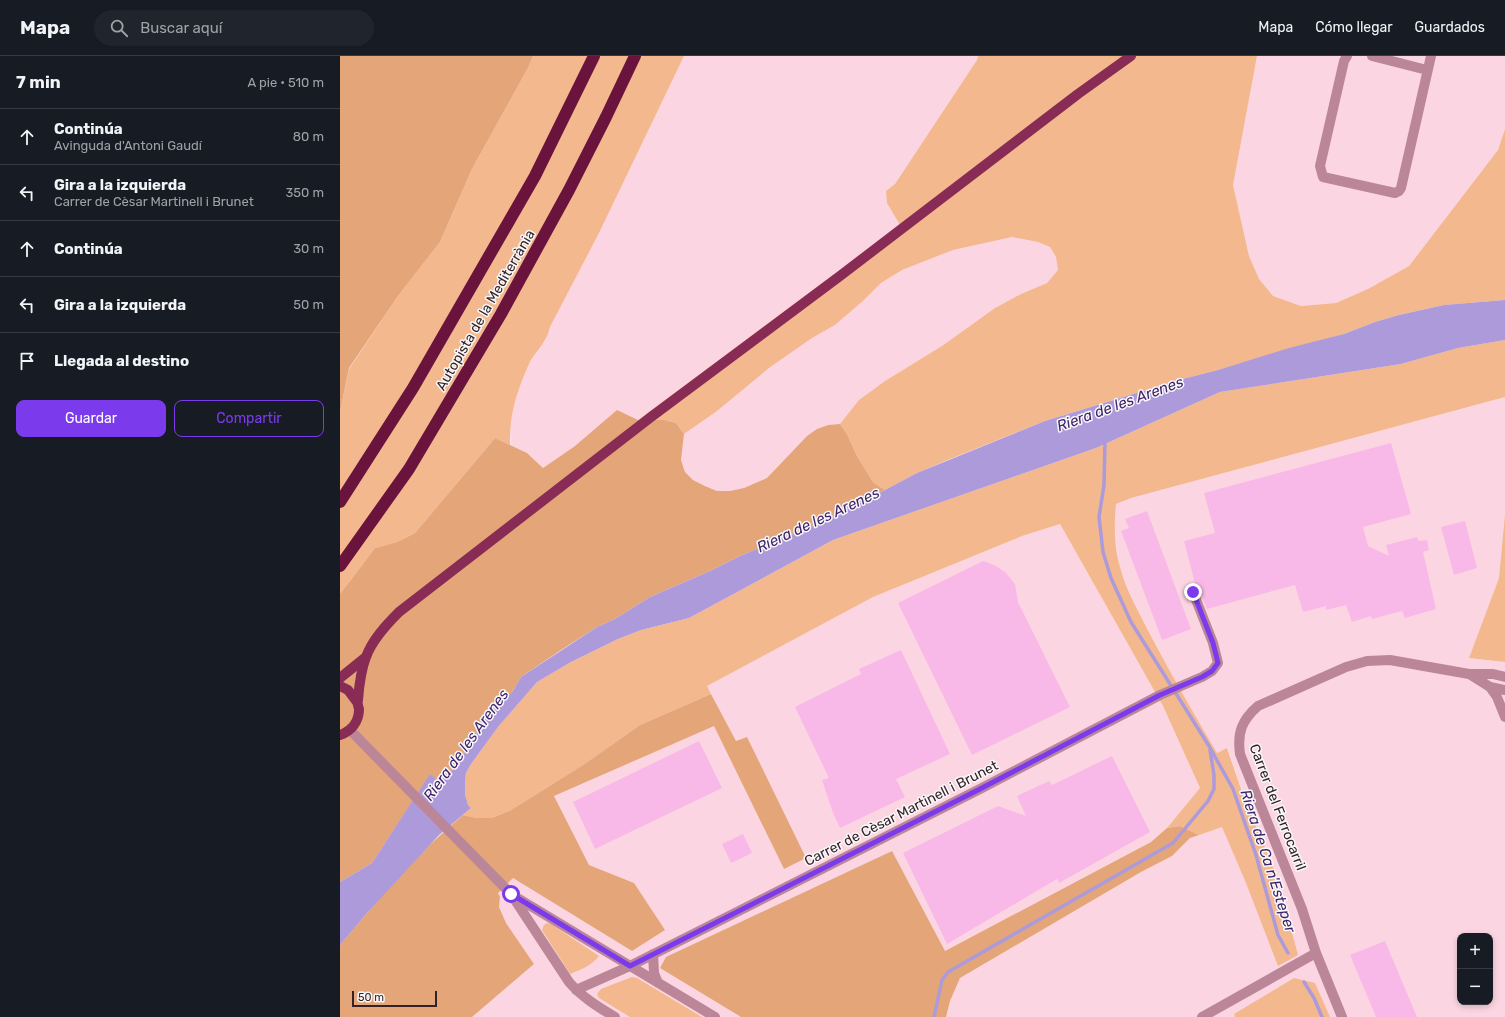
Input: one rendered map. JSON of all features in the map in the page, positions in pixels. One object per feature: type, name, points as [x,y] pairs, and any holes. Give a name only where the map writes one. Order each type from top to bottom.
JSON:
[{"type":"highway","name":"Autopista de la Mediterrània","points":[[340,502],[413,388],[531,183],[594,56]]},
{"type":"highway","name":"Autopista de la Mediterrània","points":[[340,566],[409,469],[502,314],[569,190],[635,56]]},
{"type":"main road","points":[[340,735],[350,730],[356,722],[358,716],[357,702],[366,657],[375,640],[398,612],[651,417],[840,276],[1078,94],[1131,56]]},
{"type":"main road","points":[[340,678],[366,657]]},
{"type":"main road","points":[[340,686],[348,690],[357,702]]},
{"type":"street","points":[[1347,56],[1344,61],[1320,166],[1323,177],[1395,193],[1401,188],[1431,56]]},
{"type":"street","points":[[1372,56],[1427,70]]},
{"type":"street","name":"Carrer de Cèsar Martinell i Brunet","points":[[576,990],[630,966],[980,789],[1160,695],[1202,677],[1212,671],[1218,663],[1213,643],[1193,592]]},
{"type":"street","name":"Carrer del Ferrocarril","points":[[1342,1017],[1316,953],[1302,909],[1240,754],[1238,743],[1243,723],[1249,714],[1258,706],[1346,667],[1367,661],[1390,660],[1469,674],[1493,674],[1505,672]]},
{"type":"street","name":"Carrer del Ferrocarril","points":[[1469,674],[1490,686],[1505,690]]},
{"type":"street","name":"Carrer del Ferrocarril","points":[[1493,674],[1505,677]]},
{"type":"street","points":[[1490,686],[1497,697],[1505,717]]},
{"type":"street","points":[[350,730],[511,894],[569,982],[576,990],[593,1004],[615,1017]]},
{"type":"street","points":[[511,894],[715,1017]]},
{"type":"street","points":[[1202,1017],[1316,953]]},
{"type":"street","points":[[653,954],[654,973],[658,983]]},
{"type":"shaded area","points":[[340,56],[533,56],[528,68],[472,169],[440,242],[398,296],[349,368],[340,412]]},
{"type":"shaded area","points":[[533,56],[684,56],[599,233],[550,327],[547,337],[529,364],[512,413],[510,445],[495,438],[415,533],[397,542],[375,548],[340,594],[340,412],[349,369],[398,296],[440,242],[472,169],[528,68]]},
{"type":"shaded area","points":[[684,56],[978,56],[977,60],[895,184],[886,191],[887,203],[900,225],[638,420],[575,446],[543,468],[527,453],[511,445],[510,428],[517,391],[529,364],[546,339],[550,327],[599,233]]},
{"type":"shaded area","points":[[978,56],[1257,56],[1233,185],[1249,256],[1259,279],[1273,296],[1301,306],[1336,303],[1368,289],[1409,266],[1498,150],[1505,129],[1505,300],[1444,305],[1399,315],[1375,322],[1344,334],[1179,380],[1097,405],[1045,421],[950,459],[917,473],[885,490],[873,482],[840,424],[859,400],[885,381],[942,346],[995,308],[1021,294],[1047,283],[1058,270],[1056,257],[1050,247],[1038,242],[1012,237],[953,250],[902,270],[881,283],[835,325],[812,338],[769,368],[717,411],[684,434],[676,423],[665,420],[638,420],[900,225],[887,203],[886,191],[895,184],[977,60]]},
{"type":"shaded area","points":[[1257,56],[1505,56],[1505,129],[1498,150],[1409,266],[1368,289],[1336,303],[1301,306],[1273,296],[1259,279],[1249,256],[1233,185]]},
{"type":"shaded area","points":[[1012,237],[1038,242],[1050,247],[1056,257],[1058,270],[1047,283],[1021,294],[995,308],[942,346],[885,381],[859,400],[840,424],[828,425],[807,436],[767,478],[744,488],[730,491],[717,491],[693,480],[685,472],[681,460],[684,434],[717,411],[769,368],[812,338],[835,325],[881,283],[902,270],[953,250]]},
{"type":"shaded area","points":[[1505,340],[1505,397],[1131,498],[1116,504],[1115,527],[1118,559],[1130,594],[1167,666],[1217,753],[1227,748],[1243,795],[1277,877],[1298,955],[1278,966],[1246,883],[1222,827],[1199,835],[1180,826],[1167,828],[1200,788],[1163,706],[1060,524],[1022,536],[873,597],[707,686],[711,694],[640,725],[583,765],[511,810],[492,818],[477,818],[463,815],[471,808],[468,805],[465,794],[465,782],[466,773],[471,764],[498,727],[537,682],[571,662],[618,639],[641,630],[689,618],[833,540],[1096,448],[1220,392],[1401,364],[1458,348]]},
{"type":"shaded area","points":[[1505,397],[1505,514],[1499,578],[1469,658],[1505,662],[1505,1017],[1330,1017],[1315,983],[1234,1014],[1235,1017],[946,1017],[950,1001],[960,978],[1141,872],[1172,856],[1190,838],[1222,826],[1246,883],[1243,795],[1228,748],[1217,753],[1182,694],[1134,603],[1119,567],[1115,536],[1116,504],[1131,498]]},
{"type":"shaded area","points":[[617,410],[638,420],[665,420],[676,423],[684,434],[681,460],[685,472],[693,480],[717,491],[730,491],[744,488],[767,478],[807,436],[817,429],[828,425],[840,424],[873,482],[885,490],[808,528],[740,556],[710,571],[650,597],[615,619],[597,627],[521,677],[513,691],[481,721],[476,734],[456,767],[446,775],[436,779],[430,775],[372,863],[340,882],[340,594],[375,548],[397,542],[415,533],[495,438],[527,453],[543,468],[575,446]]},
{"type":"shaded area","points":[[1505,514],[1505,662],[1469,658],[1499,578]]},
{"type":"shaded area","points":[[1060,524],[1163,706],[1200,788],[1163,833],[1151,842],[945,951],[666,957],[660,968],[741,1017],[472,1017],[534,964],[506,923],[499,907],[500,897],[498,893],[513,878],[632,951],[634,883],[589,865],[554,796],[714,725],[784,869],[805,858],[746,737],[736,741],[707,686],[873,597],[1022,536]]},
{"type":"shaded area","points":[[711,694],[736,741],[747,737],[806,858],[784,869],[714,726],[554,796],[589,865],[634,883],[665,930],[632,951],[513,878],[498,893],[500,897],[499,907],[506,923],[534,964],[472,1017],[340,1017],[340,945],[398,877],[463,815],[477,818],[492,818],[511,810],[583,765],[640,725]]},
{"type":"shaded area","points":[[1180,826],[1199,835],[1190,838],[1172,856],[1141,872],[960,978],[950,1001],[946,1017],[741,1017],[660,968],[666,957],[892,851],[945,951],[1151,842],[1167,828]]},
{"type":"shaded area","points":[[547,923],[551,924],[599,956],[589,965],[570,974],[542,930],[544,925]]},
{"type":"shaded area","points":[[632,977],[637,978],[702,1017],[630,1017],[599,998],[597,994],[601,989]]},
{"type":"shaded area","points":[[1294,978],[1315,983],[1330,1017],[1235,1017],[1234,1014]]},
{"type":"water","name":"Riera de les Arenes","points":[[1505,300],[1505,340],[1458,348],[1401,364],[1220,392],[1096,448],[833,540],[689,618],[641,630],[618,639],[571,662],[537,682],[498,727],[466,773],[465,794],[468,805],[471,808],[439,835],[367,913],[340,945],[340,882],[372,863],[430,774],[436,779],[446,775],[456,767],[476,734],[481,721],[513,691],[521,677],[597,627],[615,619],[650,597],[710,571],[740,556],[808,528],[917,473],[1045,421],[1179,380],[1218,370],[1289,348],[1344,334],[1375,322],[1399,315],[1444,305]]},
{"type":"building","points":[[1391,443],[1411,514],[1363,527],[1368,546],[1389,556],[1386,545],[1417,537],[1419,541],[1427,540],[1429,550],[1423,552],[1436,609],[1405,618],[1402,611],[1372,619],[1371,616],[1352,622],[1346,605],[1326,610],[1326,606],[1303,612],[1295,585],[1207,609],[1199,590],[1196,587],[1184,541],[1215,533],[1204,493]]},
{"type":"building","points":[[1147,511],[1191,629],[1162,640],[1121,531],[1129,528],[1125,519]]},
{"type":"building","points":[[1465,521],[1477,568],[1454,575],[1441,527]]},
{"type":"building","points":[[983,561],[994,565],[1005,572],[1015,584],[1018,602],[1070,707],[972,755],[898,603]]},
{"type":"building","points":[[901,650],[950,754],[896,779],[905,797],[840,828],[833,813],[822,780],[829,778],[795,707],[861,674],[859,669]]},
{"type":"building","points":[[699,741],[722,788],[595,849],[573,802]]},
{"type":"building","points":[[1112,756],[1150,832],[1059,883],[1057,879],[947,944],[903,853],[998,806],[1026,816],[1017,796],[1049,781],[1052,785]]},
{"type":"building","points":[[743,834],[752,853],[731,863],[722,844]]},
{"type":"building","points":[[1385,941],[1417,1017],[1376,1017],[1350,955]]},
{"type":"waterway","name":"Riera de Ca n'Esteper","points":[[1105,440],[1104,485],[1099,517],[1103,552],[1111,578],[1131,622],[1209,746],[1233,789],[1256,855],[1278,935],[1288,953]]},
{"type":"waterway","points":[[934,1017],[942,980],[948,972],[1173,843],[1208,801],[1214,789],[1214,775],[1210,750]]},
{"type":"waterway","name":"Riera de Ca n'Esteper","points":[[1304,982],[1314,998],[1322,1017]]},
{"type":"route","points":[[511,894],[630,966],[1061,748],[1160,695],[1202,677],[1212,671],[1218,663],[1213,643],[1193,592]]}]
